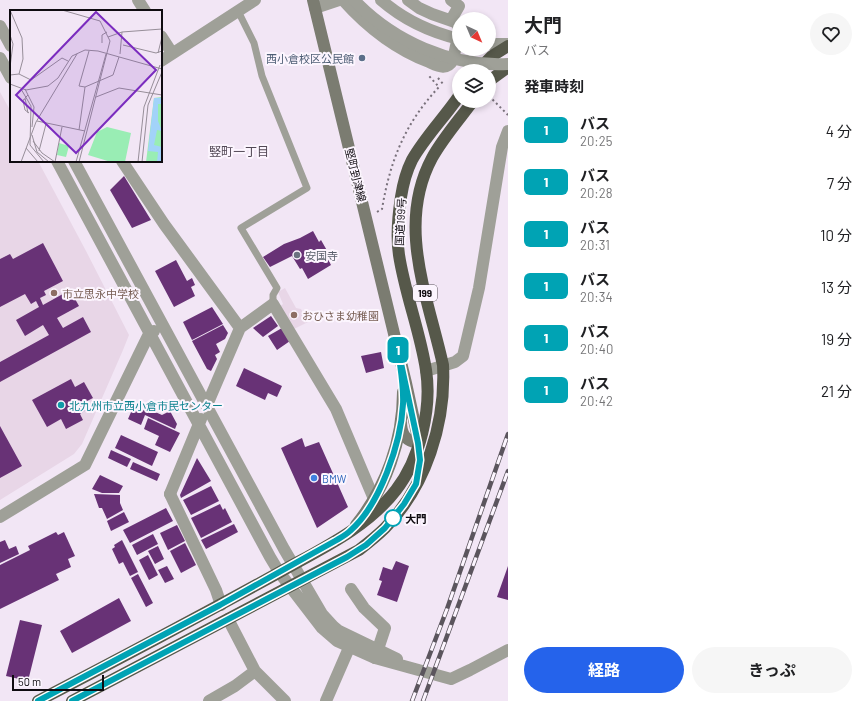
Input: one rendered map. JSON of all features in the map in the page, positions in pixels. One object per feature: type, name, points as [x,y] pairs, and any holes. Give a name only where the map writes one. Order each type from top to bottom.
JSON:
[{"type":"highway","points":[[484,64],[508,45]]},
{"type":"highway","points":[[496,76],[508,67]]},
{"type":"highway","name":"国道199号","points":[[38,701],[220,605],[350,532],[375,513],[396,490],[411,464],[427,407],[426,371],[399,254],[398,237],[400,206],[406,175],[412,161],[429,134],[452,104]]},
{"type":"highway","name":"国道199号","points":[[72,701],[347,557],[372,540],[385,528],[411,495],[430,453],[438,427],[443,395],[443,365],[416,252],[415,224],[417,209],[422,183],[429,164],[439,147],[467,108]]},
{"type":"highway","points":[[416,484],[420,460],[418,443],[428,440],[435,433],[438,427]]},
{"type":"main road","name":"堅町到津線","points":[[314,4],[398,349],[418,443]]},
{"type":"main road","name":"堅町到津線","points":[[350,532],[374,499],[391,462],[401,422],[402,384],[398,349]]},
{"type":"main road","points":[[401,422],[402,434],[413,443],[418,443]]},
{"type":"street","points":[[138,0],[144,10]]},
{"type":"street","points":[[162,60],[254,0]]},
{"type":"street","points":[[314,4],[339,0]]},
{"type":"street","points":[[344,0],[358,16],[380,35],[403,50],[439,66],[447,67],[451,64],[453,56]]},
{"type":"street","points":[[354,0],[380,24],[394,34],[442,55],[470,64]]},
{"type":"street","points":[[382,0],[398,14],[414,23],[452,38]]},
{"type":"street","points":[[408,0],[452,25]]},
{"type":"street","points":[[451,0],[458,6],[457,12]]},
{"type":"street","points":[[0,26],[10,44]]},
{"type":"street","points":[[162,38],[172,53]]},
{"type":"street","points":[[496,44],[508,45]]},
{"type":"street","points":[[0,58],[10,76]]},
{"type":"street","points":[[496,65],[508,64]]},
{"type":"street","points":[[426,371],[455,362],[463,356],[479,288],[502,147],[508,131]]},
{"type":"street","points":[[58,162],[270,557],[322,628],[337,641],[351,643],[423,672],[451,679],[508,650]]},
{"type":"street","points":[[75,162],[293,565],[328,621],[351,643]]},
{"type":"street","points":[[123,162],[164,224],[240,328]]},
{"type":"street","points":[[220,605],[216,590],[170,494],[240,328],[272,304],[336,409],[374,499]]},
{"type":"street","points":[[0,517],[85,465],[149,334],[164,325]]},
{"type":"street","points":[[351,589],[364,608],[385,628],[377,654]]},
{"type":"street","points":[[228,619],[255,671],[285,701]]},
{"type":"street","points":[[326,701],[351,643]]},
{"type":"street","points":[[209,701],[235,686],[255,671]]},
{"type":"lane","points":[[238,11],[254,43],[262,76],[307,188],[242,228],[277,288],[273,295],[272,304]]},
{"type":"path","points":[[375,207],[378,212],[382,209],[386,186],[394,157],[408,129],[439,87],[428,76],[432,73]]},
{"type":"path","points":[[436,77],[444,85]]},
{"type":"path","points":[[496,103],[508,115]]},
{"type":"shaded area","name":"市立思永中学校","points":[[0,92],[10,110],[10,162],[39,162],[129,335],[82,444],[74,454],[0,500]]},
{"type":"shaded area","name":"おひさま幼稚園","points":[[285,288],[296,308],[301,309],[308,322],[292,330],[279,307],[283,304],[278,292]]},
{"type":"building","points":[[124,176],[151,220],[132,228],[110,190]]},
{"type":"building","name":"安国寺","points":[[313,231],[319,242],[321,240],[329,254],[326,255],[331,265],[308,279],[302,268],[300,269],[292,256],[270,267],[263,257],[284,244]]},
{"type":"building","points":[[43,243],[63,281],[44,291],[46,295],[40,298],[43,305],[70,290],[79,306],[57,318],[63,328],[83,317],[91,332],[0,382],[0,362],[49,335],[43,325],[25,336],[16,320],[39,307],[36,301],[31,304],[25,294],[0,307],[0,259],[10,254],[13,259]]},
{"type":"building","points":[[176,260],[187,281],[192,278],[195,285],[191,287],[195,296],[174,307],[155,271]]},
{"type":"building","points":[[212,307],[223,324],[192,340],[183,322]]},
{"type":"building","points":[[271,316],[278,326],[263,337],[253,328]]},
{"type":"building","points":[[223,325],[228,333],[225,339],[216,344],[220,352],[215,355],[217,359],[211,371],[207,369],[192,341]]},
{"type":"building","points":[[282,328],[290,341],[277,350],[268,336]]},
{"type":"building","points":[[381,352],[384,368],[366,373],[361,356]]},
{"type":"building","points":[[244,368],[282,386],[277,397],[268,393],[265,400],[236,386]]},
{"type":"building","name":"北九州市立西小倉市民センター","points":[[71,379],[75,387],[84,382],[93,398],[85,402],[89,408],[80,414],[83,420],[66,429],[61,419],[47,427],[32,400]]},
{"type":"building","points":[[135,403],[162,415],[170,411],[177,424],[175,429],[145,415],[141,425],[128,419]]},
{"type":"building","points":[[148,418],[180,433],[170,452],[155,445],[159,436],[144,429]]},
{"type":"building","points":[[0,426],[22,466],[0,478]]},
{"type":"building","points":[[121,435],[158,452],[152,466],[115,448]]},
{"type":"building","name":"BMW","points":[[302,438],[305,447],[319,442],[348,507],[317,528],[281,448]]},
{"type":"building","points":[[111,450],[131,459],[127,467],[108,458]]},
{"type":"building","points":[[197,458],[211,481],[181,498],[180,495]]},
{"type":"building","points":[[133,462],[160,474],[157,481],[130,469]]},
{"type":"building","points":[[100,475],[123,486],[119,493],[102,493],[92,489]]},
{"type":"building","points":[[211,486],[219,501],[191,515],[183,500]]},
{"type":"building","points":[[94,494],[120,495],[120,503],[123,510],[107,519],[102,508],[99,508]]},
{"type":"building","points":[[220,504],[223,510],[225,508],[232,522],[201,538],[191,518]]},
{"type":"building","points":[[166,508],[173,521],[130,543],[123,530]]},
{"type":"building","points":[[124,512],[129,522],[111,531],[107,521]]},
{"type":"building","points":[[234,524],[238,532],[206,549],[201,540]]},
{"type":"building","points":[[177,525],[185,541],[168,550],[160,533]]},
{"type":"building","points":[[56,532],[58,535],[64,532],[75,556],[68,559],[71,567],[56,574],[59,580],[0,609],[0,565],[30,550],[28,546]]},
{"type":"building","points":[[153,534],[158,544],[137,555],[132,545]]},
{"type":"building","points":[[5,540],[9,549],[16,546],[19,554],[0,563],[0,542]]},
{"type":"building","points":[[122,540],[138,572],[130,576],[123,562],[119,564],[112,549],[115,547],[114,545]]},
{"type":"building","points":[[185,543],[196,565],[181,573],[170,551]]},
{"type":"building","points":[[158,546],[164,559],[155,564],[148,551]]},
{"type":"building","points":[[148,555],[158,575],[149,580],[139,560]]},
{"type":"building","points":[[396,561],[409,566],[397,602],[377,595],[382,581],[379,580],[383,567],[392,570]]},
{"type":"building","points":[[167,566],[174,579],[165,583],[158,570]]},
{"type":"building","points":[[508,566],[508,600],[497,597]]},
{"type":"building","points":[[138,574],[153,603],[146,607],[131,578]]},
{"type":"building","points":[[119,598],[131,621],[72,653],[60,631]]},
{"type":"building","points":[[20,620],[42,625],[28,681],[6,676]]},
{"type":"railway","points":[[412,701],[447,609],[508,434]]},
{"type":"railway","points":[[423,701],[508,471]]},
{"type":"bus line","name":"1","points":[[38,701],[220,605],[350,532],[374,499],[391,462],[397,442],[403,403],[398,349],[418,443],[420,460],[416,484],[411,495],[385,528],[366,545],[347,557],[279,591],[72,701]]},
{"type":"place","name":"西小倉校区公民館","points":[[362,58]]},
{"type":"place","name":"安国寺","points":[[297,255]]},
{"type":"place","name":"市立思永中学校","points":[[54,293]]},
{"type":"place","name":"おひさま幼稚園","points":[[294,315]]},
{"type":"place","name":"北九州市立西小倉市民センター","points":[[61,405]]},
{"type":"place","name":"BMW","points":[[314,478]]},
{"type":"place","name":"大門","points":[[393,518]]},
{"type":"district","name":"竪町一丁目","points":[[239,151]]}]
